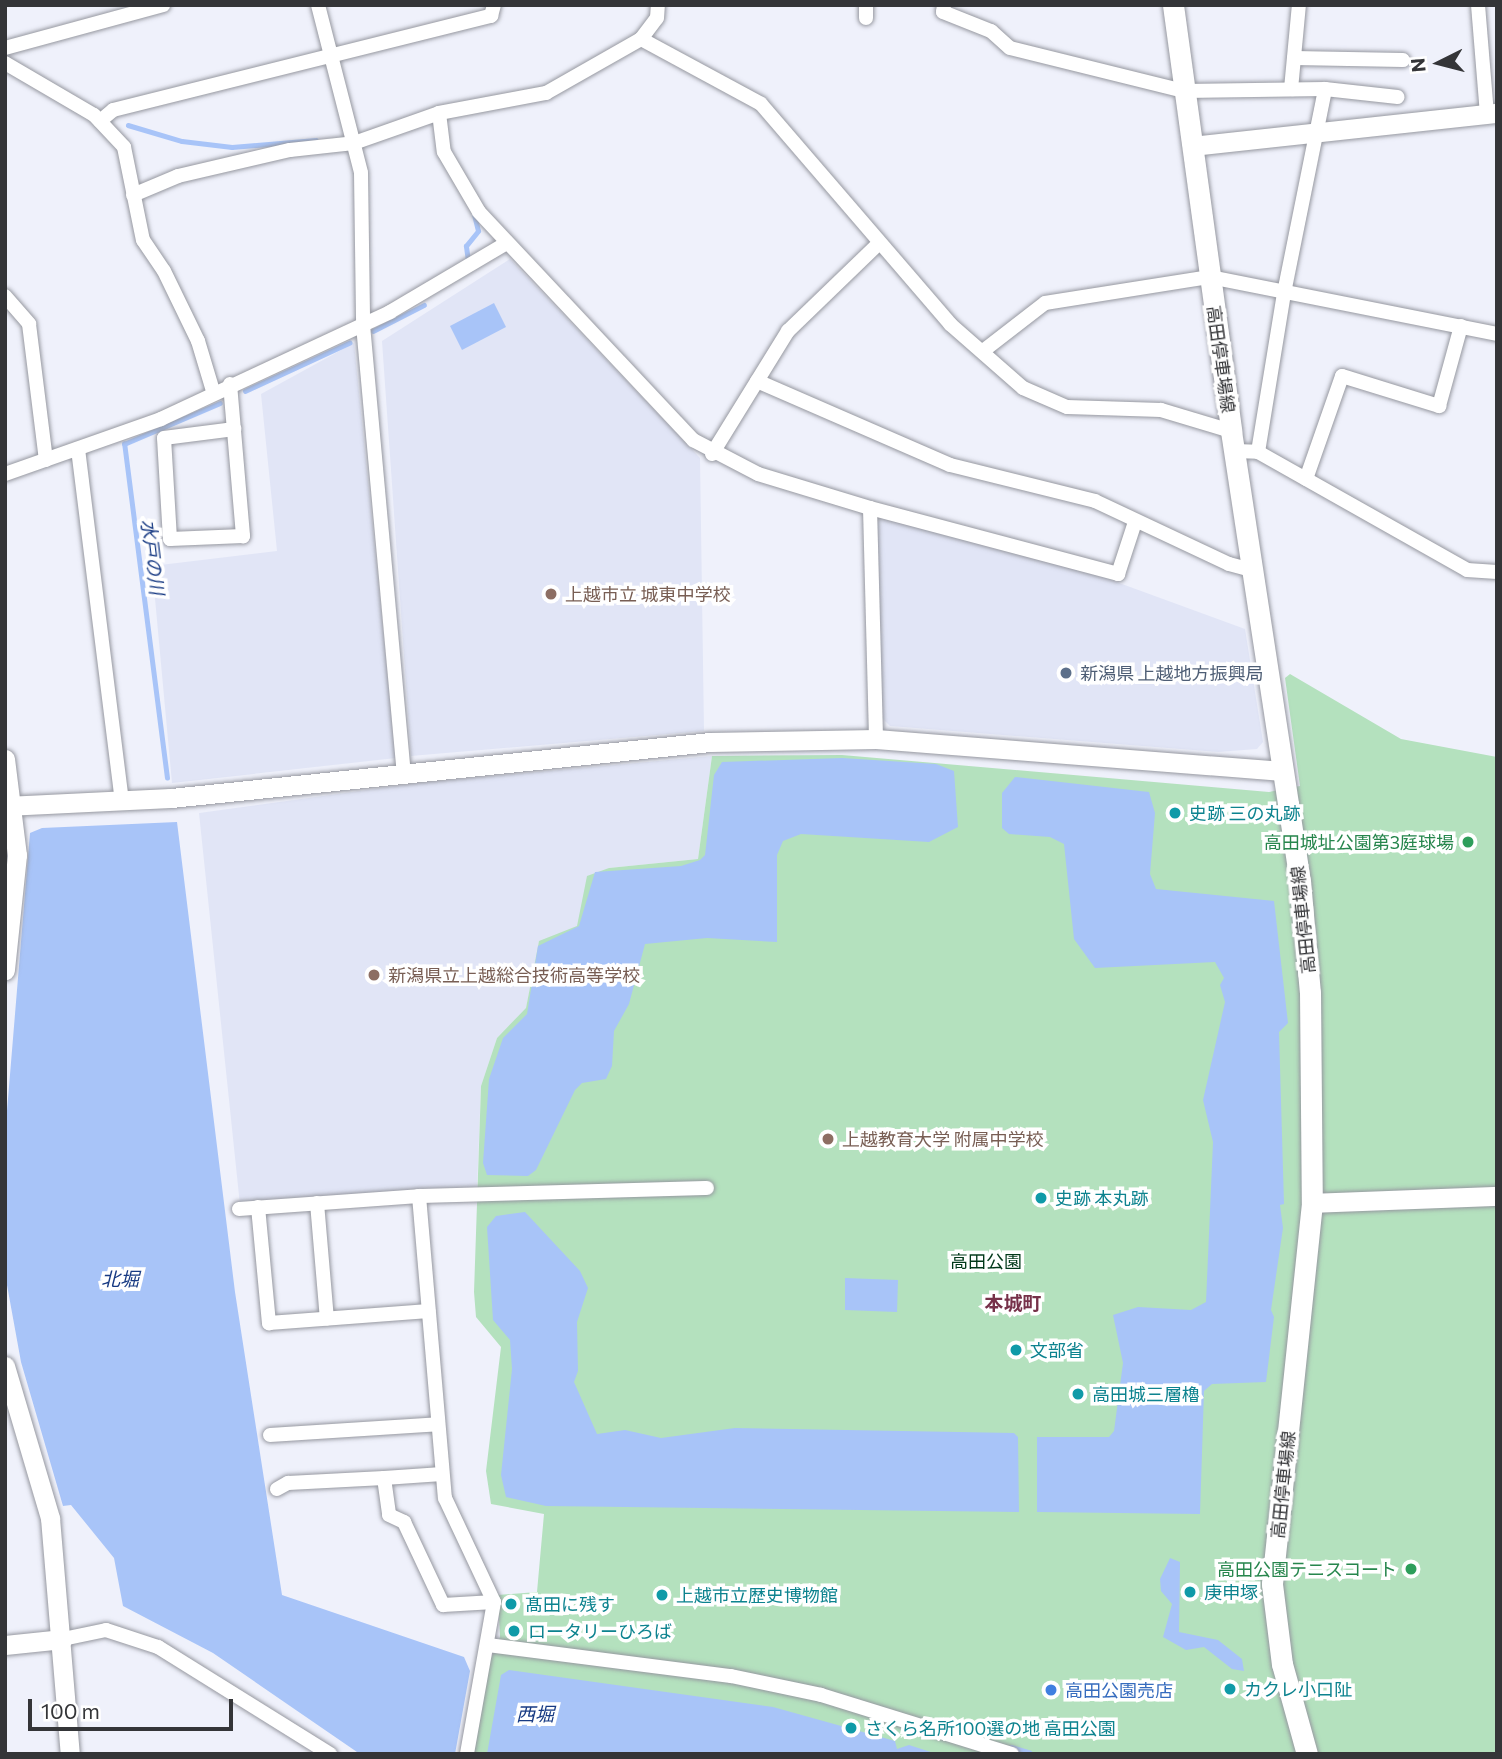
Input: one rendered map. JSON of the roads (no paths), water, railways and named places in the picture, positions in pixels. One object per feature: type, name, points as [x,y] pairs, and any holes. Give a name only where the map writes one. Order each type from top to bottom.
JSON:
[{"type":"main road","name":"高田停車場線","points":[[1173,5],[1233,440],[1255,571],[1283,771],[1310,992],[1312,1203],[1272,1584],[1282,1664],[1307,1754]]},
{"type":"street","points":[[5,48],[163,5]]},
{"type":"street","points":[[318,5],[360,173],[363,325],[404,774]]},
{"type":"street","points":[[100,121],[113,110],[332,59],[491,16],[494,5]]},
{"type":"street","points":[[134,195],[178,176],[290,150],[354,143],[439,113],[546,93],[641,39],[657,18],[658,5]]},
{"type":"street","points":[[944,5],[943,12],[991,31],[1010,48],[1184,91],[1325,89],[1398,97]]},
{"type":"street","points":[[1291,89],[1299,5]]},
{"type":"street","points":[[1192,146],[1492,113],[1478,5]]},
{"type":"street","points":[[641,39],[761,104],[950,324],[1023,388],[1056,404],[1161,410],[1258,452],[1467,570],[1497,572]]},
{"type":"street","points":[[1294,58],[1403,60]]},
{"type":"street","points":[[5,63],[100,121],[127,155],[143,240],[164,271],[198,341],[213,391]]},
{"type":"street","points":[[1258,452],[1283,292],[1325,89]]},
{"type":"street","points":[[439,113],[444,152],[453,173],[505,244],[693,440],[712,454],[758,474],[870,508],[1118,575],[1135,522]]},
{"type":"street","points":[[712,454],[788,331],[879,243]]},
{"type":"street","points":[[5,474],[161,419],[213,391],[363,325],[505,244]]},
{"type":"street","points":[[983,351],[1045,303],[1210,277],[1497,334]]},
{"type":"street","points":[[5,296],[29,324],[46,460]]},
{"type":"street","points":[[1306,479],[1342,376],[1439,406],[1461,326]]},
{"type":"street","points":[[757,382],[950,465],[1095,501],[1135,522],[1255,571]]},
{"type":"street","points":[[230,384],[234,429],[243,536],[170,538],[164,438],[234,429]]},
{"type":"street","points":[[78,449],[122,800]]},
{"type":"street","points":[[870,508],[876,739]]},
{"type":"street","points":[[9,806],[122,800],[710,742],[876,739],[1283,771]]},
{"type":"street","points":[[5,759],[17,855],[5,970]]},
{"type":"street","points":[[239,1209],[419,1196],[707,1188]]},
{"type":"street","points":[[419,1196],[446,1503],[494,1602],[467,1754]]},
{"type":"street","points":[[1312,1203],[1497,1196]]},
{"type":"street","points":[[317,1203],[327,1319]]},
{"type":"street","points":[[258,1207],[269,1323],[429,1311]]},
{"type":"street","points":[[5,1366],[50,1518],[64,1639],[70,1754]]},
{"type":"street","points":[[270,1435],[438,1424]]},
{"type":"street","points":[[277,1489],[288,1483],[442,1474]]},
{"type":"street","points":[[384,1478],[388,1515],[404,1522],[443,1605],[494,1602]]},
{"type":"street","points":[[5,1645],[64,1639],[106,1630],[158,1647],[330,1754]]},
{"type":"street","points":[[488,1645],[731,1676],[821,1695],[1012,1754]]},
{"type":"water","points":[[494,303],[506,327],[462,350],[450,326]]},
{"type":"water","points":[[842,758],[936,764],[954,771],[958,827],[929,842],[801,834],[783,841],[777,855],[777,942],[707,938],[645,944],[629,1004],[614,1031],[612,1066],[606,1079],[582,1083],[575,1090],[536,1170],[528,1176],[487,1175],[483,1163],[489,1079],[503,1038],[527,1014],[538,946],[579,926],[595,872],[681,866],[700,860],[705,855],[714,775],[722,762]]},
{"type":"water","points":[[1015,777],[1149,792],[1155,813],[1150,874],[1156,889],[1274,901],[1288,1023],[1279,1032],[1284,1204],[1280,1205],[1283,1228],[1271,1310],[1274,1317],[1266,1382],[1212,1384],[1204,1391],[1200,1514],[1037,1512],[1037,1437],[1109,1437],[1114,1431],[1123,1363],[1113,1315],[1138,1307],[1191,1310],[1206,1302],[1213,1142],[1203,1100],[1225,1002],[1220,985],[1224,978],[1215,962],[1095,968],[1074,939],[1064,844],[1050,837],[1009,834],[1002,828],[1002,793]]},
{"type":"water","name":"北堀","points":[[177,822],[235,1292],[282,1595],[464,1657],[470,1671],[455,1754],[357,1752],[213,1653],[123,1606],[114,1558],[71,1505],[63,1506],[21,1362],[5,1274],[5,1135],[30,833],[42,828]]},
{"type":"water","points":[[525,1212],[580,1271],[588,1288],[577,1322],[578,1371],[574,1382],[597,1434],[625,1430],[661,1438],[735,1428],[1014,1433],[1018,1437],[1019,1512],[546,1506],[506,1497],[501,1475],[512,1369],[510,1340],[493,1320],[487,1227],[496,1216]]},
{"type":"water","points":[[845,1278],[898,1280],[897,1312],[845,1310]]},
{"type":"water","points":[[1170,1558],[1180,1562],[1179,1632],[1218,1640],[1242,1659],[1244,1671],[1232,1669],[1204,1647],[1186,1650],[1163,1637],[1172,1604],[1161,1591],[1160,1579]]},
{"type":"water","name":"西堀","points":[[509,1670],[773,1707],[895,1741],[897,1749],[909,1745],[937,1754],[487,1754],[501,1675]]},
{"type":"waterway","name":"水戸の川","points":[[128,125],[182,141],[232,147],[316,140]]},
{"type":"waterway","name":"水戸の川","points":[[468,261],[466,246],[478,231],[474,215]]},
{"type":"waterway","name":"水戸の川","points":[[373,331],[424,305]]},
{"type":"waterway","name":"水戸の川","points":[[245,391],[349,343]]},
{"type":"waterway","name":"水戸の川","points":[[167,778],[124,444],[220,403]]},
{"type":"waterway","points":[[1011,1747],[1029,1752]]},
{"type":"place","name":"上越市立 城東中学校","points":[[551,594]]},
{"type":"place","name":"新潟県 上越地方振興局","points":[[1066,673]]},
{"type":"place","name":"史跡 三の丸跡","points":[[1175,813]]},
{"type":"place","name":"高田城址公園第3庭球場","points":[[1468,842]]},
{"type":"place","name":"新潟県立上越総合技術高等学校","points":[[374,975]]},
{"type":"place","name":"上越教育大学 附属中学校","points":[[828,1139]]},
{"type":"place","name":"史跡 本丸跡","points":[[1041,1198]]},
{"type":"place","name":"文部省","points":[[1016,1350]]},
{"type":"place","name":"高田城三層櫓","points":[[1078,1394]]},
{"type":"place","name":"高田公園テニスコート","points":[[1411,1569]]},
{"type":"place","name":"庚申塚","points":[[1190,1592]]},
{"type":"place","name":"上越市立歴史博物館","points":[[662,1595]]},
{"type":"place","name":"髙田に残す","points":[[511,1604]]},
{"type":"place","name":"ロータリーひろば","points":[[514,1631]]},
{"type":"place","name":"カクレ小口阯","points":[[1230,1689]]},
{"type":"place","name":"高田公園売店","points":[[1051,1690]]},
{"type":"place","name":"さくら名所100選の地 高田公園","points":[[851,1728]]},
{"type":"district","name":"本城町","points":[[1013,1303]]},
{"type":"park label","name":"高田公園","points":[[986,1261]]}]
